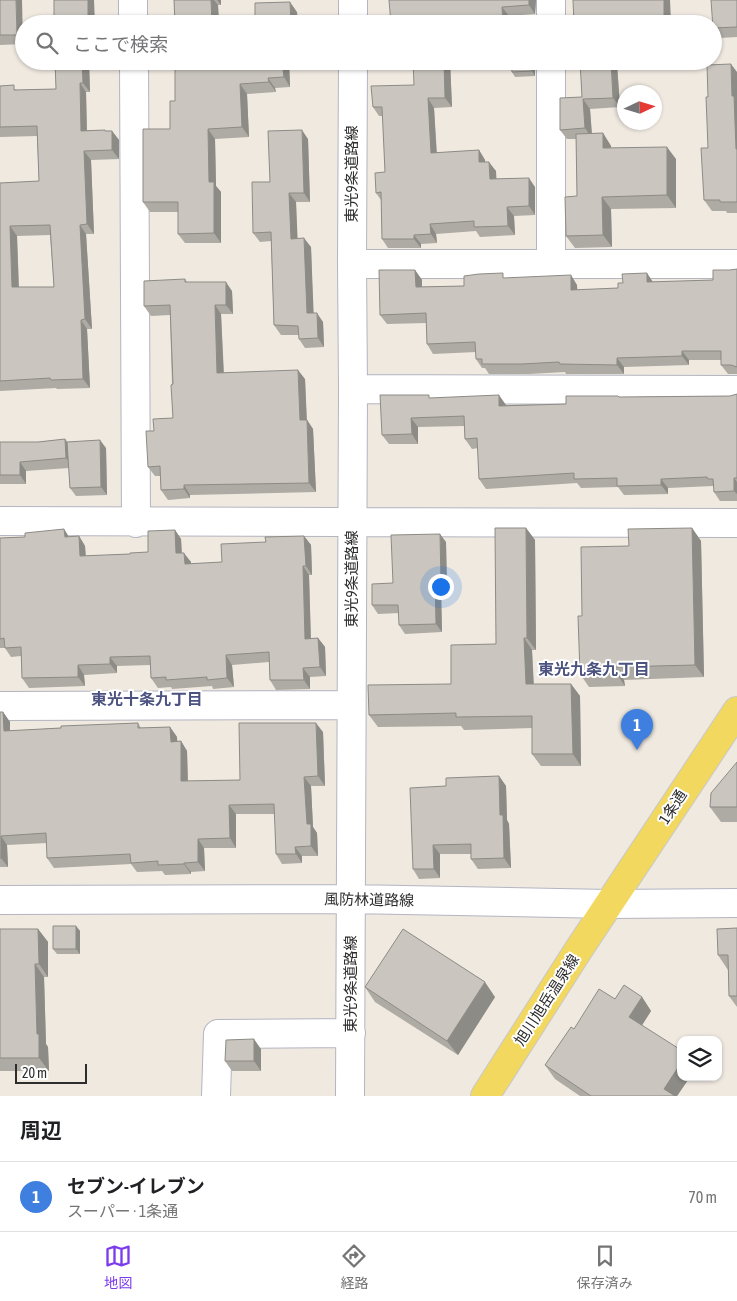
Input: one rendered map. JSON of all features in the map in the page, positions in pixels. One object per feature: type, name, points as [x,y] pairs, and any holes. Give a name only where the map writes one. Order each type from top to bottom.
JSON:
[{"type":"main road","name":"1条通","points":[[609,904],[737,710]]},
{"type":"main road","name":"旭川旭岳温泉線","points":[[485,1096],[609,904]]},
{"type":"street","points":[[133,0],[134,15]]},
{"type":"street","points":[[353,0],[353,15]]},
{"type":"street","points":[[551,15],[552,0]]},
{"type":"street","points":[[134,70],[136,522]]},
{"type":"street","name":"東光9条道路線","points":[[350,1096],[353,70]]},
{"type":"street","points":[[551,70],[551,263]]},
{"type":"street","points":[[352,264],[737,264]]},
{"type":"street","points":[[353,389],[737,390]]},
{"type":"street","points":[[0,521],[737,523]]},
{"type":"street","points":[[0,706],[351,705]]},
{"type":"street","name":"風防林道路線","points":[[0,900],[351,899],[609,904],[737,904]]},
{"type":"street","points":[[216,1096],[218,1034],[350,1032]]},
{"type":"building","points":[[0,0],[16,0],[15,35],[0,35]]},
{"type":"building","points":[[54,0],[88,0],[88,15],[54,15]]},
{"type":"building","points":[[174,0],[211,0],[212,15],[175,15]]},
{"type":"building","points":[[389,0],[529,0],[529,5],[502,7],[502,15],[390,15]]},
{"type":"building","points":[[573,0],[664,0],[664,15],[574,15]]},
{"type":"building","points":[[711,0],[737,0],[737,27],[722,28],[722,15],[712,15]]},
{"type":"building","points":[[290,2],[291,15],[255,15],[255,3]]},
{"type":"building","points":[[722,64],[731,64],[737,149],[737,202],[704,200],[701,148],[708,148],[707,70],[722,70]]},
{"type":"building","points":[[55,70],[82,70],[83,83],[80,83],[81,131],[112,131],[112,150],[84,151],[87,224],[80,225],[85,319],[81,320],[83,379],[51,380],[50,378],[0,381],[0,183],[39,181],[37,126],[0,127],[0,86],[14,85],[14,90],[56,89]],"holes":[[[50,225],[54,287],[12,287],[10,226]]]},
{"type":"building","points":[[175,70],[283,70],[284,77],[268,78],[269,82],[240,84],[242,127],[208,129],[209,182],[214,182],[214,233],[178,234],[178,202],[143,202],[143,129],[170,129],[170,101],[175,101]]},
{"type":"building","points":[[413,70],[444,70],[445,98],[428,98],[431,153],[479,150],[479,162],[489,162],[490,179],[529,178],[529,206],[507,207],[508,226],[474,227],[474,221],[430,224],[431,234],[414,235],[414,239],[382,239],[381,192],[376,193],[375,173],[385,172],[382,107],[373,107],[371,86],[414,85]]},
{"type":"building","points":[[512,70],[532,70],[532,71],[512,72]]},
{"type":"building","points":[[580,70],[611,70],[613,98],[583,99],[585,128],[560,130],[560,98],[582,97]]},
{"type":"building","points":[[302,130],[304,193],[289,193],[291,239],[304,238],[307,313],[317,313],[318,338],[299,339],[298,326],[274,325],[271,232],[253,233],[252,182],[270,182],[268,131]]},
{"type":"building","points":[[603,133],[603,148],[667,147],[667,195],[602,197],[603,235],[566,236],[565,197],[577,196],[576,134]]},
{"type":"building","points":[[737,269],[737,367],[721,365],[721,351],[682,351],[682,356],[617,358],[617,365],[560,364],[559,362],[482,364],[482,359],[476,359],[475,342],[427,344],[426,313],[380,315],[379,270],[415,270],[416,287],[464,286],[464,276],[479,274],[503,273],[503,278],[571,275],[571,290],[618,288],[618,283],[623,283],[622,274],[647,273],[647,282],[713,280],[713,270]]},
{"type":"building","points":[[185,279],[185,282],[226,282],[226,305],[215,305],[217,373],[298,370],[300,420],[307,420],[309,483],[184,485],[184,489],[161,490],[160,466],[148,467],[146,431],[154,431],[153,419],[173,418],[170,305],[144,306],[144,281]]},
{"type":"building","points":[[737,394],[737,478],[734,478],[734,491],[714,492],[713,479],[708,479],[707,477],[661,479],[661,485],[617,486],[617,478],[574,479],[574,473],[479,479],[477,438],[465,439],[464,416],[411,418],[412,434],[382,435],[380,395],[429,395],[429,398],[499,395],[499,406],[566,404],[566,396],[730,396]]},
{"type":"building","points":[[65,439],[66,458],[20,462],[20,475],[0,475],[0,442],[38,442]]},
{"type":"building","points":[[100,440],[101,487],[70,488],[67,442]]},
{"type":"building","points":[[495,528],[526,528],[527,638],[524,638],[526,684],[571,684],[573,754],[532,754],[532,716],[456,717],[456,713],[369,715],[368,685],[451,684],[451,645],[496,644]]},
{"type":"building","points":[[692,528],[695,665],[615,667],[616,673],[580,674],[578,616],[582,616],[581,547],[629,546],[628,529]]},
{"type":"building","points":[[64,529],[65,537],[79,536],[80,556],[148,552],[148,531],[175,530],[176,553],[184,553],[185,564],[222,562],[221,544],[266,542],[265,537],[304,536],[306,566],[303,566],[305,639],[318,638],[320,667],[303,668],[304,680],[270,680],[269,652],[226,655],[227,678],[207,680],[207,677],[166,680],[166,677],[151,678],[150,656],[110,657],[110,664],[78,665],[78,677],[22,678],[21,647],[5,648],[4,638],[0,639],[0,538],[25,537],[25,533]]},
{"type":"building","points":[[440,534],[441,581],[435,581],[436,624],[399,625],[398,605],[372,605],[372,584],[393,583],[391,535]]},
{"type":"building","points":[[0,712],[3,712],[4,731],[61,728],[61,726],[138,723],[138,728],[170,727],[171,742],[181,741],[181,781],[240,780],[239,723],[316,723],[318,776],[304,777],[307,824],[311,824],[311,846],[295,847],[296,854],[276,854],[274,804],[229,805],[230,838],[198,839],[198,862],[158,865],[158,861],[131,863],[130,854],[47,858],[46,833],[1,836],[0,858]]},
{"type":"building","points":[[737,762],[737,807],[710,807],[711,793]]},
{"type":"building","points":[[499,776],[500,815],[503,815],[504,858],[471,859],[471,844],[433,845],[434,869],[413,869],[410,788],[446,786],[446,778]]},
{"type":"building","points":[[53,926],[76,926],[76,949],[53,949]]},
{"type":"building","points":[[737,928],[737,996],[729,996],[728,955],[718,955],[717,929]]},
{"type":"building","points":[[0,929],[38,929],[39,964],[35,964],[39,1058],[0,1058]]},
{"type":"building","points":[[403,929],[485,982],[447,1041],[365,987]]},
{"type":"building","points":[[624,985],[642,997],[629,1017],[677,1047],[677,1069],[664,1089],[675,1096],[591,1096],[545,1065],[571,1027],[574,1029],[599,989],[615,999]]},
{"type":"building","points":[[254,1039],[254,1061],[225,1061],[226,1040]]},
{"type":"place","name":"セブン-イレブン","points":[[637,750]]},
{"type":"district","name":"東光九条九丁目","points":[[594,669]]},
{"type":"district","name":"東光十条九丁目","points":[[147,699]]}]
